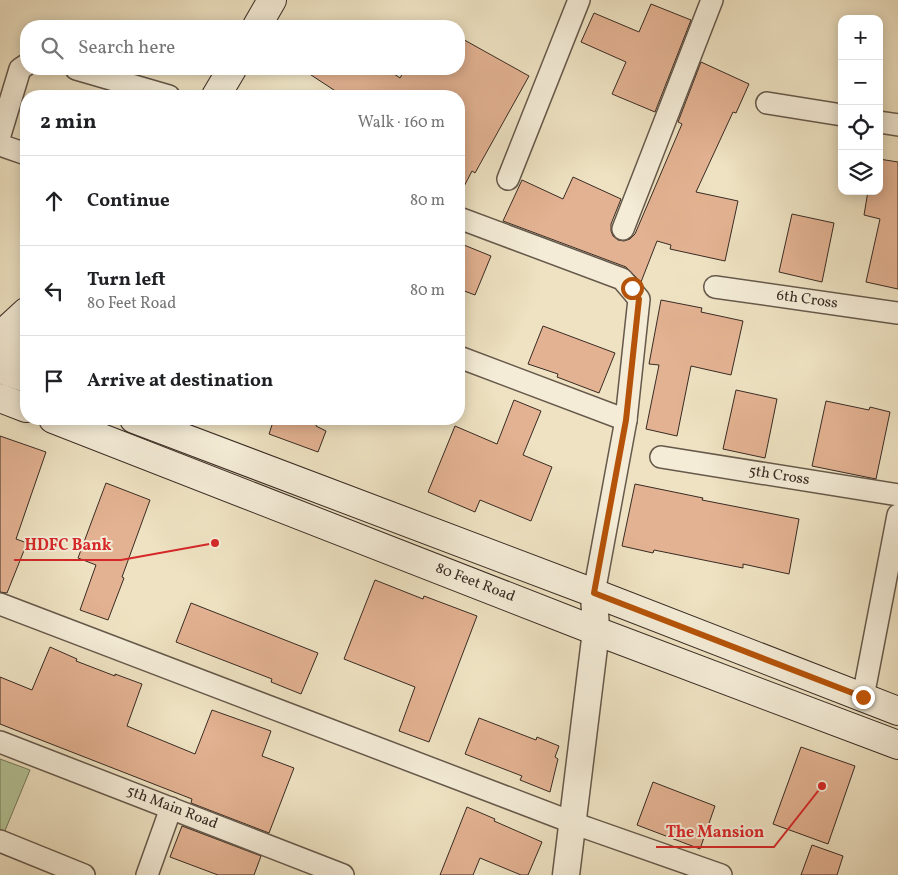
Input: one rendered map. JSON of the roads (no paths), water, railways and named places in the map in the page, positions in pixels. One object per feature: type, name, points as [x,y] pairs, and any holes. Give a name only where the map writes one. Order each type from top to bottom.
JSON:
[{"type":"main road","points":[[260,20],[272,0]]},
{"type":"main road","points":[[220,90],[228,75]]},
{"type":"main road","points":[[0,336],[20,318]]},
{"type":"main road","points":[[0,364],[20,346]]},
{"type":"main road","points":[[0,369],[20,376]]},
{"type":"main road","points":[[0,398],[20,406]]},
{"type":"main road","name":"80 Feet Road","points":[[67,425],[596,631],[898,745]]},
{"type":"main road","points":[[150,425],[594,593],[898,711]]},
{"type":"street","points":[[508,180],[579,0]]},
{"type":"street","points":[[623,229],[712,0]]},
{"type":"street","points":[[0,135],[20,69]]},
{"type":"street","points":[[97,75],[148,90]]},
{"type":"street","points":[[767,103],[838,114]]},
{"type":"street","points":[[883,123],[898,125]]},
{"type":"street","points":[[0,145],[20,152]]},
{"type":"street","points":[[465,220],[622,279],[632,288],[639,299],[626,420],[594,593],[596,631],[566,875]]},
{"type":"street","name":"6th Cross","points":[[716,287],[898,312]]},
{"type":"street","points":[[465,359],[626,420]]},
{"type":"street","name":"5th Cross","points":[[661,457],[898,495]]},
{"type":"street","points":[[863,697],[898,515]]},
{"type":"street","points":[[0,604],[699,871],[721,875]]},
{"type":"street","name":"5th Main Road","points":[[0,742],[343,875]]},
{"type":"street","points":[[147,875],[171,808]]},
{"type":"street","points":[[0,841],[84,875]]},
{"type":"place","name":"HDFC Bank","points":[[215,543]]},
{"type":"place","name":"The Mansion","points":[[822,786]]}]
